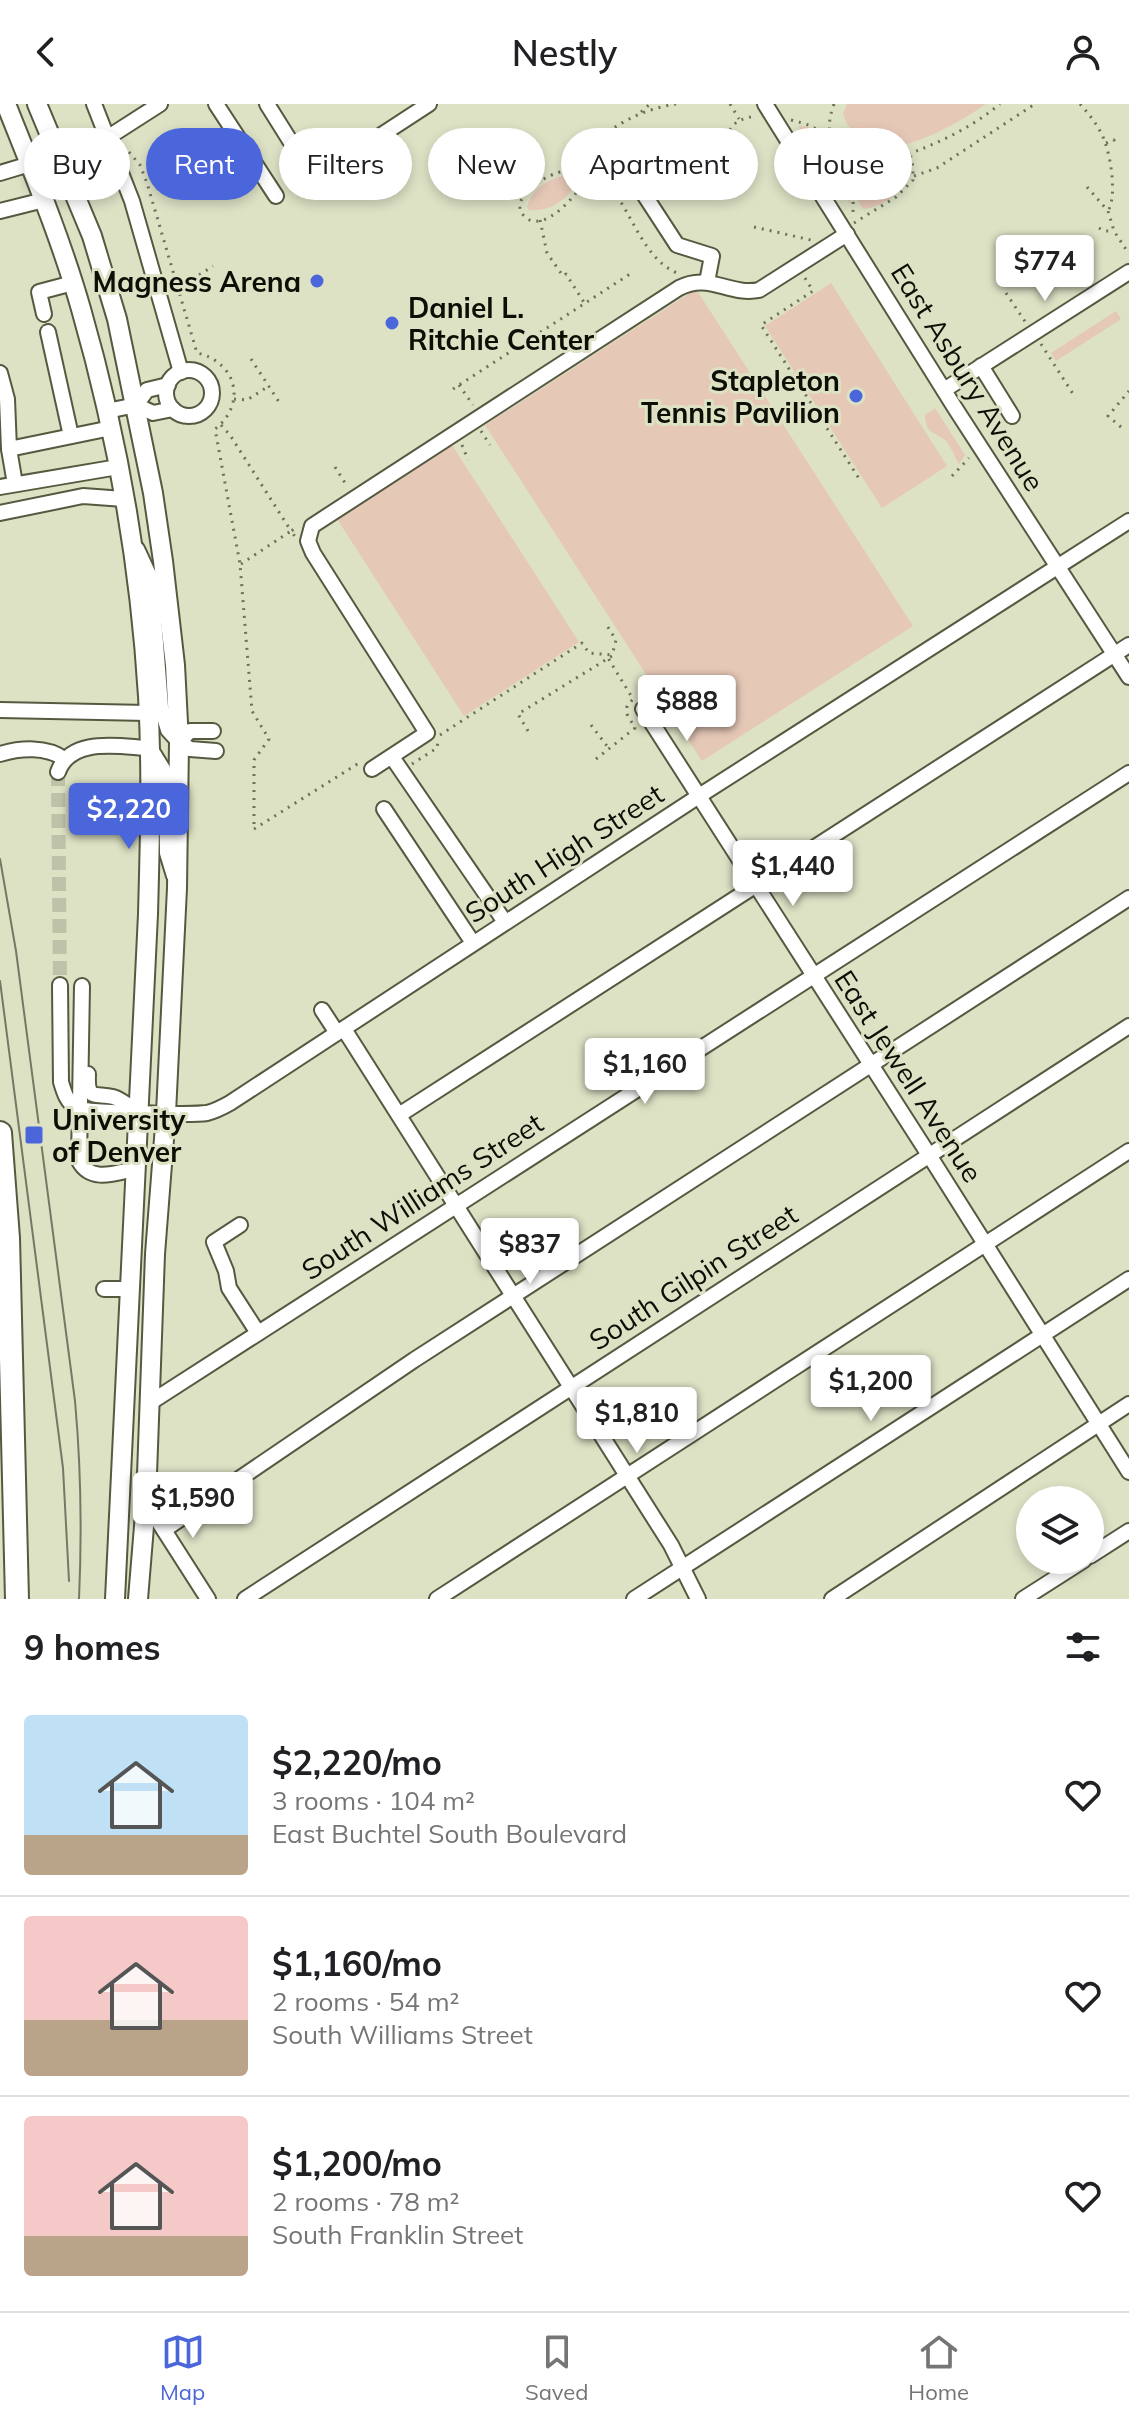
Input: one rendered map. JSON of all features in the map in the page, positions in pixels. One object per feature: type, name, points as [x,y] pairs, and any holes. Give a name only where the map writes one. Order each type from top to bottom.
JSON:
[{"type":"highway","points":[[0,1133],[8,1238],[19,1599]]},
{"type":"main road","points":[[6,104],[24,149]]},
{"type":"main road","points":[[37,104],[92,236],[117,319],[136,405],[163,561],[175,665],[179,742],[177,888],[166,1113],[155,1254],[146,1502],[138,1599]]},
{"type":"main road","points":[[0,107],[14,123]]},
{"type":"main road","points":[[44,200],[73,283],[109,419],[140,605],[150,748],[149,872],[115,1599]]},
{"type":"street","points":[[94,104],[107,128]]},
{"type":"street","points":[[123,128],[160,104]]},
{"type":"street","points":[[216,104],[276,196]]},
{"type":"street","points":[[267,104],[314,179],[429,104]]},
{"type":"street","name":"East Asbury Avenue","points":[[760,110],[851,225],[944,390],[1129,677]]},
{"type":"street","points":[[0,173],[24,166]]},
{"type":"street","points":[[130,195],[181,372]]},
{"type":"street","points":[[0,211],[44,200]]},
{"type":"street","points":[[648,200],[677,245],[712,256],[707,282]]},
{"type":"street","points":[[369,763],[392,757],[427,733],[313,553],[308,541],[312,526],[688,283],[707,282],[744,291],[759,290],[851,225]]},
{"type":"street","points":[[944,390],[1129,272]]},
{"type":"street","points":[[44,314],[39,292],[73,283]]},
{"type":"street","points":[[48,332],[71,436]]},
{"type":"street","points":[[981,366],[1012,416]]},
{"type":"street","points":[[192,371],[206,378],[212,393],[202,413],[180,415],[167,399],[168,385],[181,372],[192,371]]},
{"type":"street","points":[[0,373],[7,399],[7,486],[118,467]]},
{"type":"street","points":[[9,449],[71,436],[136,405],[147,390],[168,385]]},
{"type":"street","points":[[136,405],[153,413],[173,409]]},
{"type":"street","points":[[0,513],[83,496],[124,499]]},
{"type":"street","name":"South High Street","points":[[79,1109],[206,1113],[225,1106],[699,796],[1129,521]]},
{"type":"street","points":[[130,534],[151,579],[161,707],[168,730],[190,749],[216,751]]},
{"type":"street","points":[[399,1115],[1129,645]]},
{"type":"street","name":"East Jewell Avenue","points":[[638,704],[1129,1472]]},
{"type":"street","points":[[0,710],[148,713]]},
{"type":"street","points":[[179,742],[192,731],[213,731]]},
{"type":"street","points":[[0,754],[16,749],[44,751],[60,756],[61,766],[84,747],[150,748],[163,769],[166,784],[167,853],[177,888]]},
{"type":"street","points":[[392,757],[505,922]]},
{"type":"street","name":"South Williams Street","points":[[148,1404],[1129,773]]},
{"type":"street","points":[[384,809],[473,943]]},
{"type":"street","points":[[164,1530],[414,1360],[1129,898]]},
{"type":"street","points":[[60,985],[61,1082],[68,1100],[79,1109]]},
{"type":"street","points":[[134,1169],[100,1175],[85,1171],[78,1156],[86,986],[88,1088],[95,1096],[115,1097],[137,1112]]},
{"type":"street","points":[[322,1010],[399,1115],[671,1545],[698,1599]]},
{"type":"street","name":"South Gilpin Street","points":[[245,1599],[1129,1026]]},
{"type":"street","points":[[437,1599],[1129,1151]]},
{"type":"street","points":[[240,1225],[214,1242],[226,1271],[229,1288],[258,1333]]},
{"type":"street","points":[[634,1599],[1129,1279]]},
{"type":"street","points":[[104,1289],[128,1289]]},
{"type":"street","points":[[832,1599],[1129,1404]]},
{"type":"street","points":[[146,1502],[208,1599]]},
{"type":"street","points":[[1104,1547],[1129,1531]]},
{"type":"street","points":[[1023,1599],[1062,1574]]},
{"type":"path","points":[[635,117],[650,104]]},
{"type":"path","points":[[730,104],[739,119]]},
{"type":"path","points":[[830,128],[834,104]]},
{"type":"path","points":[[914,176],[937,168],[1035,104]]},
{"type":"path","points":[[1080,104],[1106,143],[1113,184],[1112,204],[1108,211]]},
{"type":"path","points":[[912,151],[958,132],[996,105]]},
{"type":"path","points":[[730,128],[739,119],[760,110]]},
{"type":"path","points":[[787,119],[816,128]]},
{"type":"path","points":[[1106,143],[1114,140],[1115,144]]},
{"type":"path","points":[[130,155],[140,165],[197,353],[215,359],[226,370],[233,387],[231,411],[215,429],[240,564],[252,711],[269,739],[254,760],[254,829],[369,763]]},
{"type":"path","points":[[851,225],[896,197],[909,185],[914,176],[912,164]]},
{"type":"path","points":[[574,170],[589,172],[576,196],[540,220],[527,219],[522,214],[519,207],[524,195],[553,174],[574,170]]},
{"type":"path","points":[[1087,187],[1108,211],[1114,231],[1129,254]]},
{"type":"path","points":[[851,225],[852,200]]},
{"type":"path","points":[[540,220],[547,253],[563,276],[566,274],[585,304]]},
{"type":"path","points":[[754,227],[823,242]]},
{"type":"path","points":[[1099,228],[1114,231]]},
{"type":"path","points":[[179,288],[213,266]]},
{"type":"path","points":[[453,389],[633,272]]},
{"type":"path","points":[[801,272],[813,291],[761,325],[860,480]]},
{"type":"path","points":[[1006,293],[1029,328]]},
{"type":"path","points":[[1039,341],[1075,397]]},
{"type":"path","points":[[251,359],[281,405]]},
{"type":"path","points":[[459,385],[476,411]]},
{"type":"path","points":[[234,399],[247,400],[269,386]]},
{"type":"path","points":[[1121,427],[1108,416],[1129,391]]},
{"type":"path","points":[[221,425],[300,544]]},
{"type":"path","points":[[483,434],[490,445]]},
{"type":"path","points":[[952,476],[969,458]]},
{"type":"path","points":[[335,467],[351,493]]},
{"type":"path","points":[[240,564],[303,523]]},
{"type":"path","points":[[528,731],[518,714],[610,656],[616,640],[606,624]]},
{"type":"path","points":[[408,767],[437,748],[439,735],[582,643],[589,653],[610,656]]},
{"type":"path","points":[[610,656],[638,704]]},
{"type":"path","points":[[591,725],[610,750]]},
{"type":"path","points":[[596,759],[635,728]]},
{"type":"shaded area","points":[[847,104],[986,104],[937,133],[912,142],[912,128],[850,128],[843,114]]},
{"type":"shaded area","points":[[561,177],[562,200],[544,209],[529,210],[530,200],[545,200],[545,184]]},
{"type":"shaded area","points":[[858,200],[888,200],[877,206],[863,209]]},
{"type":"shaded area","name":"Stapleton Tennis Pavilion","points":[[831,283],[947,466],[882,508],[765,326]]},
{"type":"shaded area","points":[[696,289],[913,626],[702,761],[485,425]]},
{"type":"shaded area","points":[[1116,311],[1121,319],[1056,361],[1051,353]]},
{"type":"shaded area","points":[[935,408],[965,455],[959,464],[947,442],[927,426],[925,415]]},
{"type":"shaded area","points":[[452,445],[579,642],[464,716],[337,519]]},
{"type":"tunnel","points":[[58,772],[60,985]]},
{"type":"tram line","points":[[0,859],[16,951],[75,1401],[79,1450],[79,1599]]},
{"type":"tram line","points":[[0,981],[63,1468],[69,1581]]},
{"type":"place","name":"Magness Arena","points":[[317,281]]},
{"type":"place","name":"Daniel L. Ritchie Center","points":[[392,323]]},
{"type":"place","name":"Stapleton Tennis Pavilion","points":[[856,396]]},
{"type":"place","name":"University of Denver","points":[[34,1135]]}]
